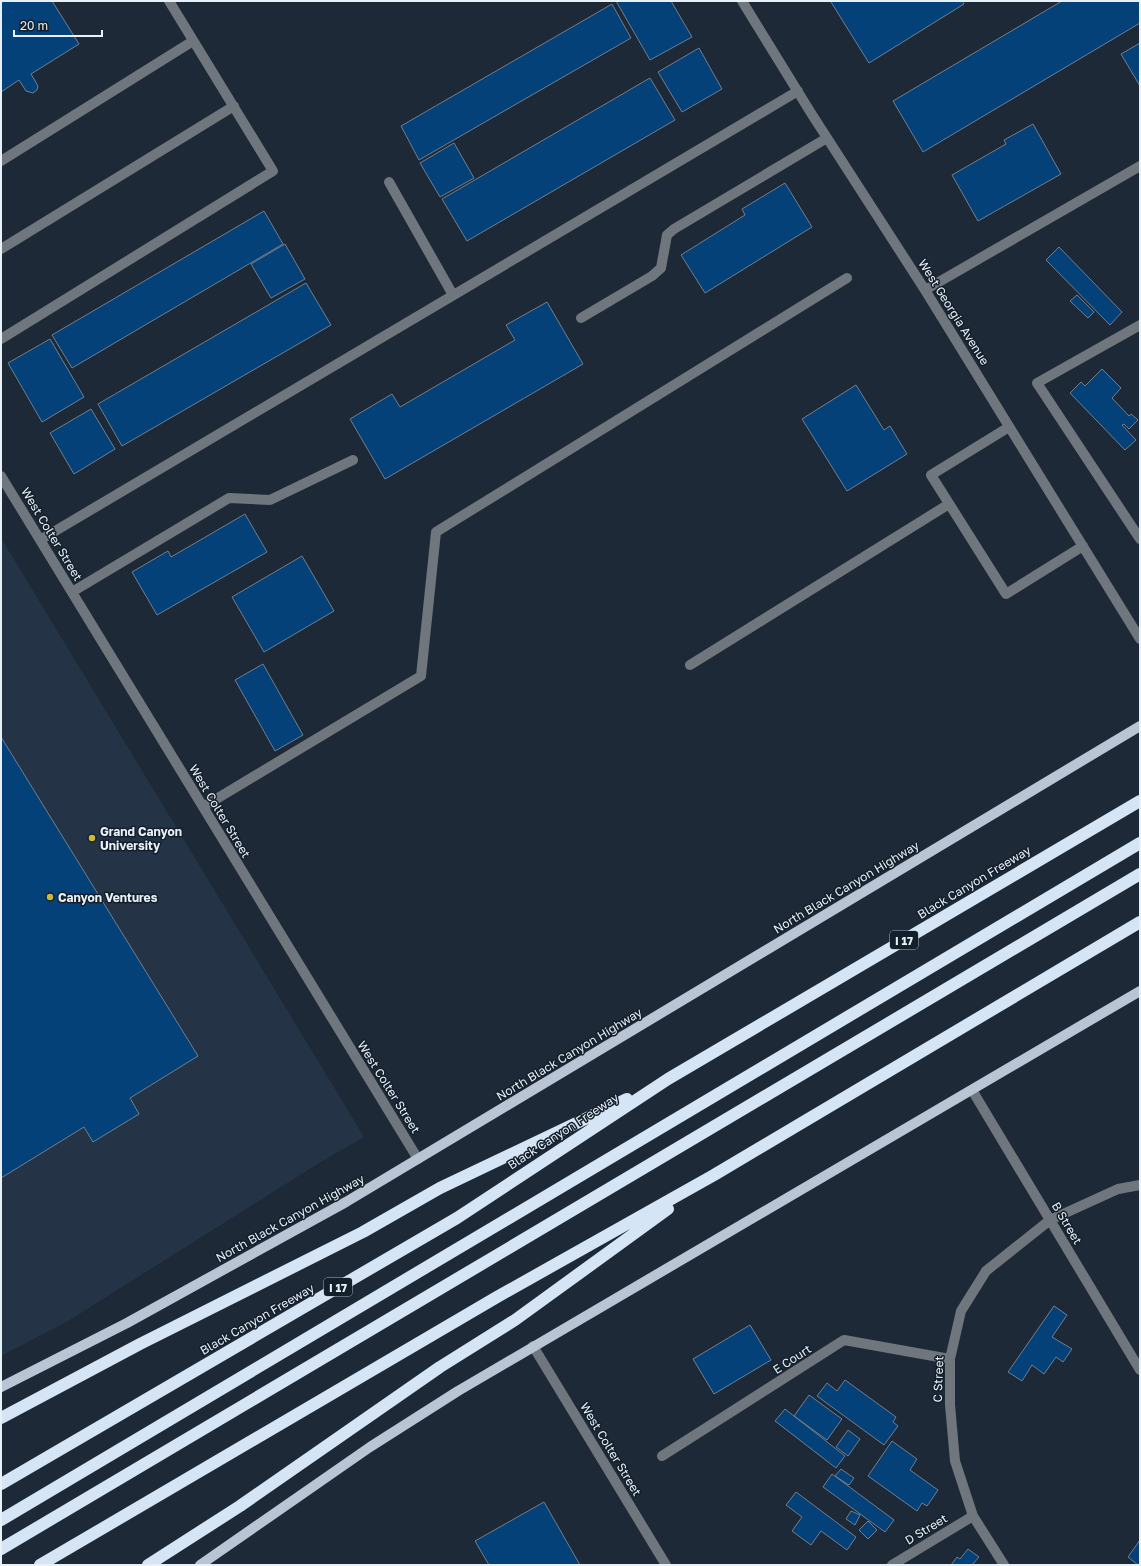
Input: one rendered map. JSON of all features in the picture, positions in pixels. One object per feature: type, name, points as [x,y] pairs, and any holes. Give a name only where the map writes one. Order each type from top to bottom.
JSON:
[{"type":"highway","name":"Black Canyon Freeway","points":[[1,1484],[457,1218],[668,1080],[1140,801]]},
{"type":"highway","points":[[1,1520],[1140,844]]},
{"type":"highway","points":[[1,1549],[1140,874]]},
{"type":"highway","points":[[40,1565],[497,1297],[714,1175],[1140,922]]},
{"type":"highway","points":[[1,1418],[140,1344],[363,1232],[440,1188],[668,1080]]},
{"type":"highway","points":[[148,1565],[240,1506],[440,1367],[515,1320],[714,1175]]},
{"type":"main road","name":"North Black Canyon Highway","points":[[1,1387],[127,1323],[254,1254],[418,1159],[1140,726]]},
{"type":"main road","points":[[200,1565],[370,1447],[533,1346],[1140,991]]},
{"type":"street","points":[[1,339],[273,171],[169,1]]},
{"type":"street","name":"West Georgia Avenue","points":[[742,1],[827,138],[925,290],[1140,639]]},
{"type":"street","points":[[1,161],[193,42]]},
{"type":"street","points":[[40,540],[798,92]]},
{"type":"street","points":[[1,249],[234,106]]},
{"type":"street","points":[[581,318],[652,276],[661,268],[667,235],[674,228],[827,138]]},
{"type":"street","points":[[925,290],[1140,166]]},
{"type":"street","points":[[389,182],[453,295]]},
{"type":"street","points":[[203,807],[421,676],[436,532],[848,278]]},
{"type":"street","points":[[1140,324],[1037,383],[1140,539]]},
{"type":"street","points":[[1009,427],[931,475],[949,504],[1006,594],[1083,546]]},
{"type":"street","points":[[72,592],[229,498],[270,500],[353,460]]},
{"type":"street","name":"West Colter Street","points":[[1,476],[418,1159]]},
{"type":"street","points":[[690,665],[949,504]]},
{"type":"street","name":"B Street","points":[[972,1090],[1140,1370]]},
{"type":"street","name":"C Street","points":[[1004,1565],[973,1516],[955,1461],[950,1405],[950,1359],[962,1311],[986,1271],[1050,1220],[1118,1189],[1140,1185]]},
{"type":"street","name":"E Court","points":[[662,1456],[844,1340],[950,1359]]},
{"type":"street","name":"West Colter Street","points":[[533,1346],[666,1565]]},
{"type":"street","name":"D Street","points":[[892,1565],[973,1516]]},
{"type":"shaded area","name":"Grand Canyon University","points":[[1,538],[364,1137],[319,1163],[68,1321],[1,1356]]},
{"type":"building","points":[[4,1],[52,1],[79,44],[31,74],[38,86],[37,90],[33,93],[26,91],[19,80],[1,92],[1,3]]},
{"type":"building","points":[[616,1],[671,1],[692,37],[650,60]]},
{"type":"building","points":[[962,1],[964,4],[869,63],[831,2]]},
{"type":"building","points":[[1062,1],[1140,1],[1140,23],[923,152],[893,101]]},
{"type":"building","points":[[612,4],[631,38],[419,160],[401,126]]},
{"type":"building","points":[[1140,43],[1140,86],[1121,54]]},
{"type":"building","points":[[699,48],[722,89],[682,112],[658,72]]},
{"type":"building","points":[[650,78],[675,120],[467,241],[442,199]]},
{"type":"building","points":[[1033,124],[1061,174],[978,221],[952,175],[1006,144],[1004,140]]},
{"type":"building","points":[[454,143],[474,178],[440,197],[420,163]]},
{"type":"building","points":[[785,183],[812,227],[705,293],[681,255],[745,215],[742,209]]},
{"type":"building","points":[[264,211],[283,244],[72,368],[52,335]]},
{"type":"building","points":[[285,244],[305,279],[271,298],[251,264]]},
{"type":"building","points":[[1059,247],[1122,312],[1110,325],[1046,260]]},
{"type":"building","points":[[306,283],[331,325],[122,446],[98,404]]},
{"type":"building","points":[[1077,295],[1094,312],[1088,318],[1070,301]]},
{"type":"building","points":[[547,302],[583,364],[385,479],[350,419],[392,394],[400,407],[515,340],[506,325]]},
{"type":"building","points":[[50,339],[84,397],[42,422],[8,363]]},
{"type":"building","points":[[1102,369],[1121,388],[1112,398],[1129,416],[1131,414],[1138,420],[1129,429],[1124,424],[1122,425],[1136,440],[1125,450],[1070,393],[1081,382],[1085,386]]},
{"type":"building","points":[[856,385],[884,430],[890,426],[907,454],[847,491],[802,419]]},
{"type":"building","points":[[91,409],[115,449],[74,474],[50,433]]},
{"type":"building","points":[[245,514],[267,552],[157,615],[132,572],[168,551],[171,557]]},
{"type":"building","points":[[302,556],[334,611],[264,652],[232,597]]},
{"type":"building","points":[[263,664],[303,735],[275,751],[235,680]]},
{"type":"building","name":"Canyon Ventures","points":[[1,737],[198,1056],[130,1098],[139,1114],[93,1142],[84,1127],[1,1178]]},
{"type":"building","points":[[1054,1306],[1067,1315],[1052,1337],[1072,1349],[1063,1362],[1056,1357],[1044,1374],[1032,1365],[1022,1381],[1008,1372]]},
{"type":"building","points":[[750,1325],[771,1360],[714,1394],[693,1359]]},
{"type":"building","points":[[845,1380],[896,1417],[893,1422],[898,1426],[884,1445],[817,1396],[827,1383],[837,1391]]},
{"type":"building","points":[[809,1395],[842,1419],[827,1440],[794,1416]]},
{"type":"building","points":[[785,1409],[845,1456],[836,1468],[775,1421]]},
{"type":"building","points":[[848,1430],[860,1439],[848,1456],[836,1447]]},
{"type":"building","points":[[892,1441],[917,1459],[910,1470],[938,1490],[927,1506],[922,1503],[917,1511],[868,1476]]},
{"type":"building","points":[[841,1469],[854,1478],[849,1485],[835,1476]]},
{"type":"building","points":[[832,1474],[894,1520],[885,1532],[823,1487]]},
{"type":"building","points":[[796,1492],[856,1537],[847,1550],[821,1531],[811,1545],[792,1531],[802,1517],[786,1505]]},
{"type":"building","points":[[544,1502],[580,1565],[489,1565],[475,1541]]},
{"type":"building","points":[[851,1511],[860,1515],[855,1525],[846,1519]]},
{"type":"building","points":[[868,1521],[877,1530],[868,1539],[859,1530]]},
{"type":"building","points":[[1140,1540],[1140,1565],[1138,1565],[1128,1557]]},
{"type":"building","points":[[968,1549],[979,1557],[972,1565],[951,1565],[957,1557],[960,1559]]},
{"type":"place","name":"Grand Canyon University","points":[[92,838]]},
{"type":"place","name":"Canyon Ventures","points":[[50,897]]}]
